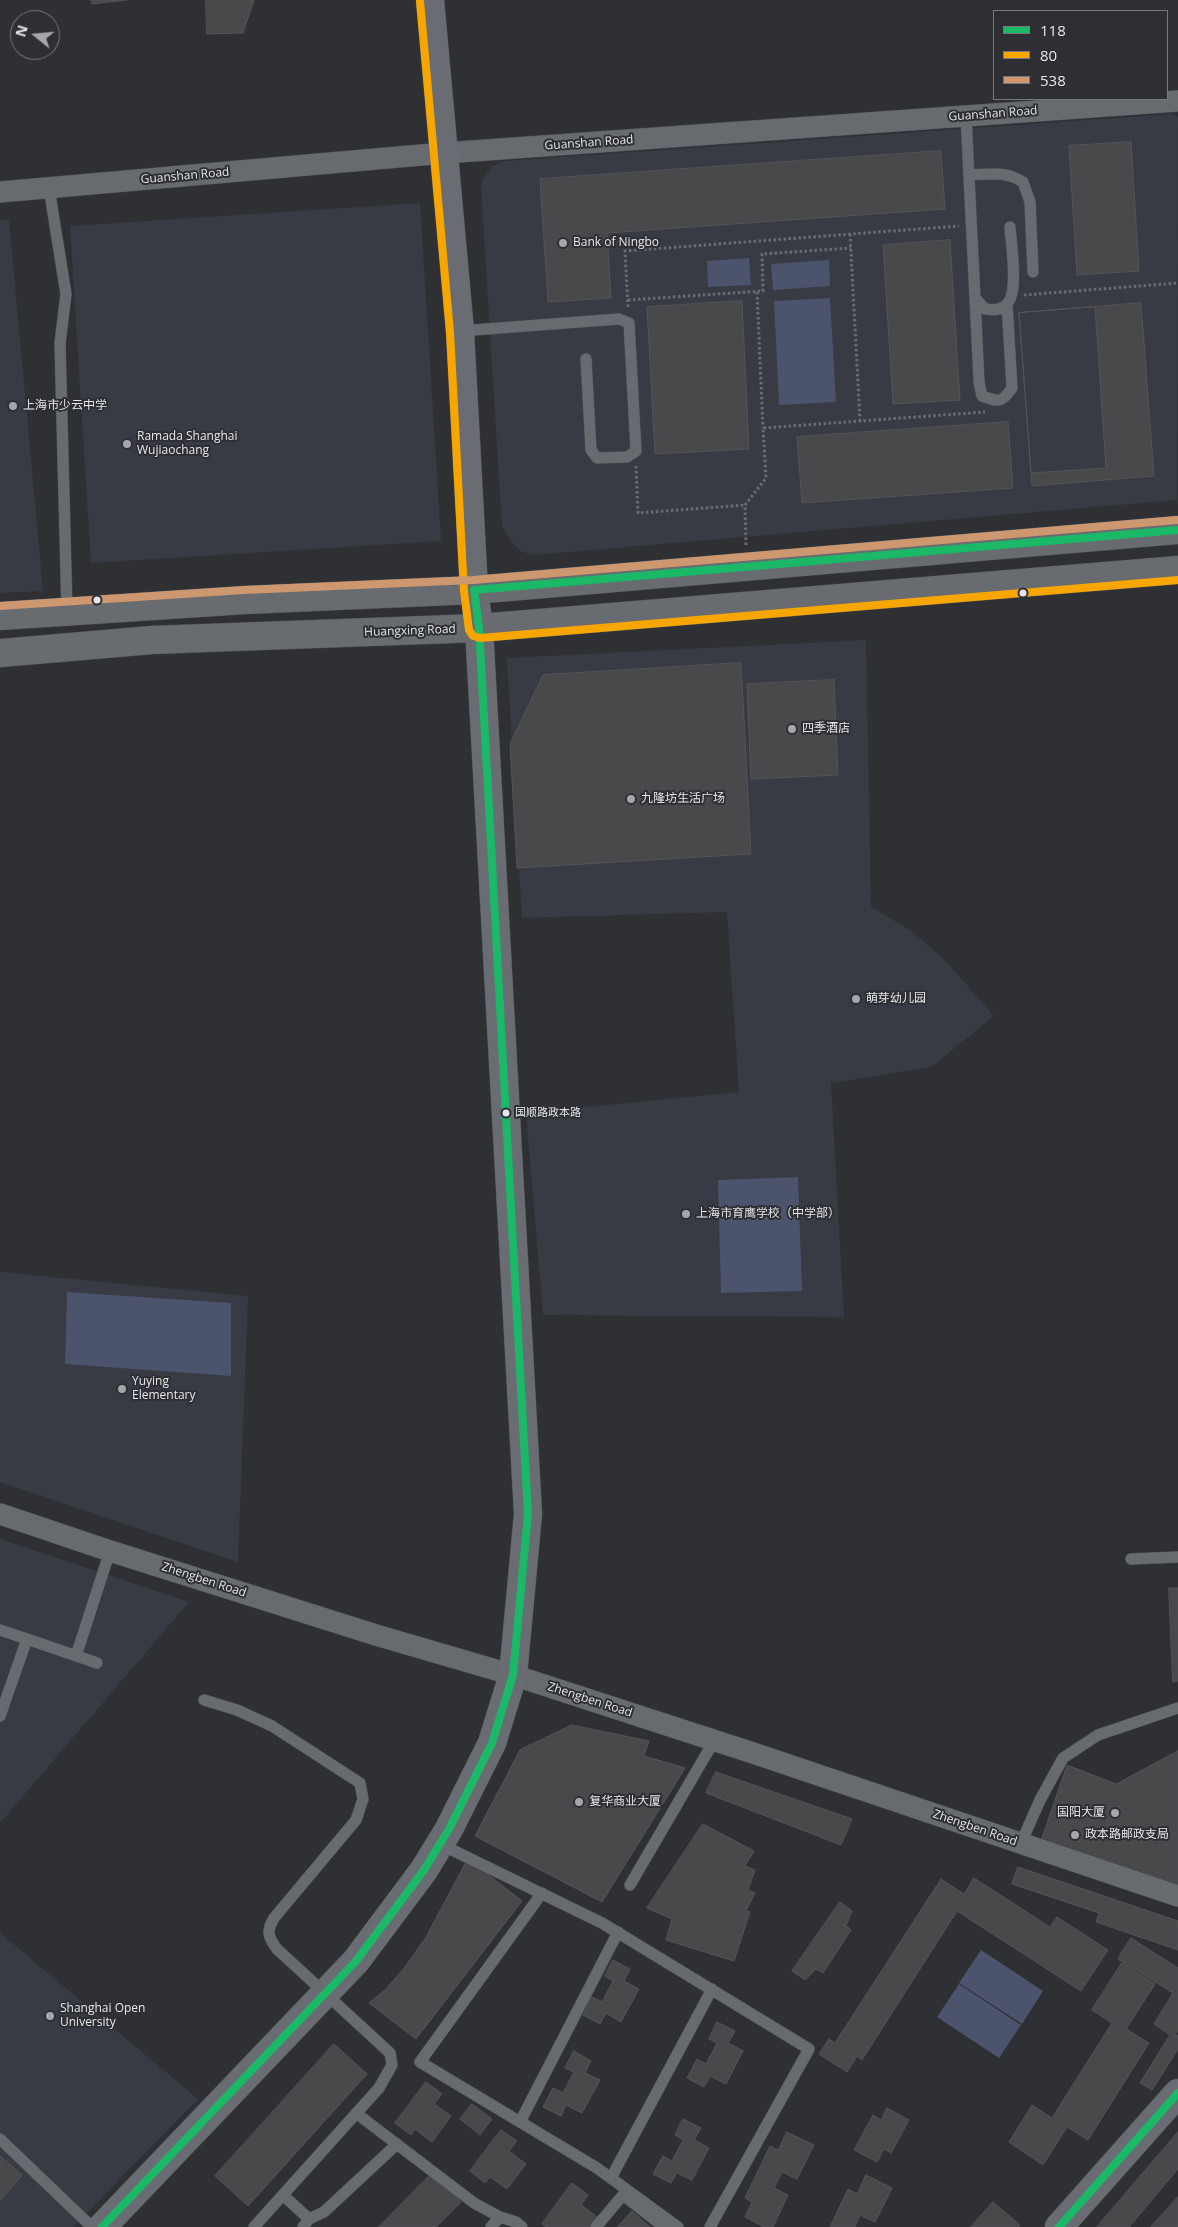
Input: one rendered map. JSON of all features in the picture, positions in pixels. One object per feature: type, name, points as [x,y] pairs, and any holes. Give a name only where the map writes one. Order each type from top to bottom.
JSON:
[{"type":"main road","points":[[0,616],[67,610],[245,600],[474,590],[1178,530]]},
{"type":"main road","name":"Huangxing Road","points":[[0,653],[152,640],[479,628],[1178,570]]},
{"type":"street","points":[[102,2227],[326,1992],[376,1935],[424,1870],[468,1794],[492,1742],[513,1675],[528,1514],[479,628],[474,590],[460,331],[430,0]]},
{"type":"street","name":"Guanshan Road","points":[[0,192],[444,153],[1178,101]]},
{"type":"street","name":"Zhengben Road","points":[[0,1514],[110,1551],[376,1635],[513,1675],[1178,1896]]},
{"type":"street","points":[[1059,2227],[1178,2093]]},
{"type":"lane","points":[[966,116],[980,382],[982,396],[996,401],[1006,398],[1012,388],[1009,300],[1013,285],[1010,227]]},
{"type":"lane","points":[[969,175],[999,173],[1013,176],[1023,182],[1030,202],[1033,272]]},
{"type":"lane","points":[[50,188],[66,294],[60,344],[67,610]]},
{"type":"lane","points":[[975,298],[985,309],[995,310],[1009,300]]},
{"type":"lane","points":[[460,331],[619,319],[629,323],[636,451],[627,457],[597,458],[591,450],[586,360]]},
{"type":"lane","points":[[76,1656],[110,1551]]},
{"type":"lane","points":[[1131,1559],[1178,1557]]},
{"type":"lane","points":[[0,1630],[97,1663]]},
{"type":"lane","points":[[0,1716],[27,1639]]},
{"type":"lane","points":[[204,1700],[237,1710],[272,1726],[360,1783],[363,1799],[356,1820],[274,1918],[268,1930],[271,1941],[277,1949],[326,1992],[390,2053],[392,2065],[384,2080],[356,2113],[254,2227]]},
{"type":"lane","points":[[1021,1843],[1040,1800],[1063,1758],[1098,1735],[1178,1708]]},
{"type":"lane","points":[[630,1885],[714,1741]]},
{"type":"lane","points":[[440,1844],[618,1932],[809,2049],[710,2227]]},
{"type":"lane","points":[[542,1893],[420,2062],[611,2178],[678,2227]]},
{"type":"lane","points":[[520,2122],[618,1932]]},
{"type":"lane","points":[[611,2178],[712,1989]]},
{"type":"lane","points":[[356,2113],[474,2203],[500,2217],[516,2222],[522,2227]]},
{"type":"lane","points":[[0,2139],[92,2227]]},
{"type":"lane","points":[[283,2195],[306,2223],[324,2212],[397,2144]]},
{"type":"lane","points":[[596,2227],[623,2195],[664,2227]]},
{"type":"lane","points":[[491,2227],[500,2217]]},
{"type":"path","points":[[629,323],[625,251],[972,225]]},
{"type":"path","points":[[850,234],[860,421]]},
{"type":"path","points":[[628,300],[763,291],[762,254],[851,248]]},
{"type":"path","points":[[1009,300],[1178,283]]},
{"type":"path","points":[[747,567],[745,505],[766,478],[757,292]]},
{"type":"path","points":[[763,428],[995,412],[996,401]]},
{"type":"path","points":[[636,451],[638,512],[745,505]]},
{"type":"shaded area","points":[[1172,114],[1178,117],[1177,500],[533,555],[520,551],[502,527],[481,186],[485,174],[494,165],[506,161]]},
{"type":"shaded area","points":[[420,203],[441,541],[91,563],[70,226]]},
{"type":"shaded area","name":"上海市少云中学","points":[[0,220],[9,220],[43,591],[0,593]]},
{"type":"shaded area","points":[[749,258],[751,285],[708,287],[707,261]]},
{"type":"shaded area","points":[[829,260],[830,286],[773,290],[771,264]]},
{"type":"shaded area","points":[[830,298],[836,402],[779,405],[774,301]]},
{"type":"shaded area","points":[[866,640],[871,907],[911,931],[943,958],[994,1016],[931,1067],[831,1083],[844,1317],[543,1315],[526,1113],[739,1092],[727,912],[522,918],[507,658]]},
{"type":"shaded area","points":[[798,1177],[802,1291],[721,1293],[718,1180]]},
{"type":"shaded area","name":"Yuying Elementary","points":[[0,1272],[248,1296],[238,1562],[0,1482]]},
{"type":"shaded area","points":[[67,1292],[231,1303],[231,1376],[65,1364]]},
{"type":"shaded area","points":[[0,1539],[189,1602],[0,1823]]},
{"type":"shaded area","name":"Shanghai Open University","points":[[0,1933],[198,2099],[73,2227],[0,2227]]},
{"type":"shaded area","points":[[981,1950],[1043,1991],[1022,2024],[959,1983]]},
{"type":"shaded area","points":[[959,1984],[1021,2025],[999,2058],[937,2017]]},
{"type":"building","points":[[91,0],[127,0],[92,4]]},
{"type":"building","points":[[206,0],[254,0],[243,33],[207,34]]},
{"type":"building","points":[[1131,142],[1139,271],[1077,275],[1069,146]]},
{"type":"building","points":[[941,151],[945,209],[607,233],[611,298],[548,302],[540,179]]},
{"type":"building","points":[[950,240],[960,400],[893,404],[883,245]]},
{"type":"building","points":[[742,301],[749,449],[655,454],[647,307]]},
{"type":"building","points":[[1141,303],[1154,476],[1032,486],[1019,313]]},
{"type":"building","points":[[1095,307],[1106,468],[1031,473],[1019,313]]},
{"type":"building","points":[[1008,422],[1013,488],[802,503],[797,437]]},
{"type":"building","name":"九隆坊生活广场","points":[[741,663],[751,854],[517,868],[510,744],[543,675]]},
{"type":"building","name":"四季酒店","points":[[834,680],[838,775],[751,779],[747,684]]},
{"type":"building","points":[[1169,1588],[1178,1588],[1178,1681],[1173,1682]]},
{"type":"building","name":"复华商业大厦","points":[[572,1725],[649,1741],[644,1756],[685,1768],[602,1902],[475,1836],[520,1750]]},
{"type":"building","name":"国阳大厦","points":[[1178,1751],[1178,1887],[1041,1841],[1067,1765],[1116,1784]]},
{"type":"building","points":[[716,1772],[852,1819],[841,1845],[706,1793]]},
{"type":"building","points":[[703,1824],[754,1851],[745,1866],[755,1870],[748,1890],[755,1893],[746,1911],[750,1912],[734,1961],[666,1940],[672,1919],[647,1908]]},
{"type":"building","points":[[468,1859],[522,1901],[416,2039],[369,2003],[385,1990],[405,1967],[426,1937]]},
{"type":"building","points":[[1018,1867],[1178,1921],[1178,1950],[1096,1922],[1099,1913],[1012,1884]]},
{"type":"building","points":[[974,1878],[1050,1927],[1057,1917],[1108,1950],[1081,1991],[957,1911],[862,2060],[857,2056],[847,2072],[819,2054],[829,2039],[835,2043],[941,1879],[964,1894]]},
{"type":"building","points":[[840,1902],[852,1911],[846,1926],[851,1930],[823,1973],[816,1969],[805,1980],[792,1971]]},
{"type":"building","points":[[1131,1938],[1178,1968],[1178,2030],[1175,2035],[1178,2036],[1178,2049],[1152,2090],[1140,2083],[1170,2035],[1154,2024],[1173,1993],[1118,1959]]},
{"type":"building","points":[[613,1960],[630,1969],[624,1981],[639,1989],[621,2022],[606,2013],[600,2024],[583,2015],[592,1997],[602,2002],[613,1981],[605,1976]]},
{"type":"building","points":[[1122,1963],[1155,1984],[1126,2029],[1149,2043],[1088,2140],[1067,2127],[1043,2165],[1009,2142],[1032,2105],[1052,2118],[1112,2023],[1092,2010]]},
{"type":"building","points":[[717,2022],[735,2031],[728,2043],[743,2051],[726,2084],[710,2076],[704,2087],[687,2078],[697,2059],[706,2064],[717,2043],[709,2039]]},
{"type":"building","points":[[334,2044],[367,2074],[248,2206],[215,2176]]},
{"type":"building","points":[[574,2051],[591,2061],[585,2073],[600,2080],[582,2113],[566,2105],[561,2116],[543,2107],[553,2088],[563,2093],[574,2072],[565,2068]]},
{"type":"building","points":[[426,2082],[442,2094],[434,2104],[451,2116],[432,2142],[415,2129],[411,2135],[395,2123]]},
{"type":"building","points":[[472,2104],[492,2119],[480,2135],[460,2119]]},
{"type":"building","points":[[887,2108],[909,2120],[891,2153],[884,2149],[877,2162],[854,2150],[873,2115],[881,2120]]},
{"type":"building","points":[[683,2119],[701,2128],[694,2140],[709,2148],[692,2180],[677,2173],[671,2183],[653,2174],[663,2156],[672,2161],[683,2140],[675,2135]]},
{"type":"building","points":[[501,2130],[517,2141],[509,2151],[526,2164],[507,2189],[490,2177],[485,2183],[470,2171]]},
{"type":"building","points":[[787,2132],[814,2145],[797,2179],[782,2172],[774,2188],[788,2195],[773,2227],[764,2227],[745,2217],[752,2202],[745,2198],[770,2146],[778,2150]]},
{"type":"building","points":[[1178,2132],[1178,2169],[1129,2227],[1097,2227]]},
{"type":"building","points":[[0,2156],[22,2175],[0,2201]]},
{"type":"building","points":[[432,2173],[461,2202],[436,2227],[379,2227]]},
{"type":"building","points":[[866,2175],[892,2188],[875,2222],[860,2215],[855,2227],[830,2227],[848,2189],[857,2194]]},
{"type":"building","points":[[572,2183],[588,2195],[581,2205],[597,2217],[590,2227],[546,2227],[542,2224]]},
{"type":"building","points":[[1178,2197],[1178,2227],[1151,2227]]},
{"type":"building","points":[[993,2202],[1020,2225],[1018,2227],[971,2227]]},
{"type":"building","points":[[632,2211],[650,2227],[618,2227]]},
{"type":"transit line","name":"80","points":[[420,1],[450,332],[464,591],[469,630],[473,636],[480,638],[1178,580]]},
{"type":"transit line","name":"538","points":[[0,606],[244,590],[473,580],[1177,520]]},
{"type":"transit line","name":"118","points":[[102,2227],[356,1961],[424,1870],[449,1829],[492,1743],[513,1675],[528,1514],[479,628],[474,590],[1178,530]]},
{"type":"transit line","name":"118","points":[[1059,2227],[1178,2093]]},
{"type":"place","name":"Bank of Ningbo","points":[[563,243]]},
{"type":"place","name":"上海市少云中学","points":[[13,406]]},
{"type":"place","name":"Ramada Shanghai Wujiaochang","points":[[127,444]]},
{"type":"place","name":"四季酒店","points":[[792,729]]},
{"type":"place","name":"九隆坊生活广场","points":[[631,799]]},
{"type":"place","name":"萌芽幼儿园","points":[[856,999]]},
{"type":"place","name":"国顺路政本路","points":[[506,1113]]},
{"type":"place","name":"上海市育鹰学校（中学部）","points":[[686,1214]]},
{"type":"place","name":"Yuying Elementary","points":[[122,1389]]},
{"type":"place","name":"复华商业大厦","points":[[579,1802]]},
{"type":"place","name":"国阳大厦","points":[[1115,1813]]},
{"type":"place","name":"政本路邮政支局","points":[[1075,1835]]},
{"type":"place","name":"Shanghai Open University","points":[[50,2016]]}]
